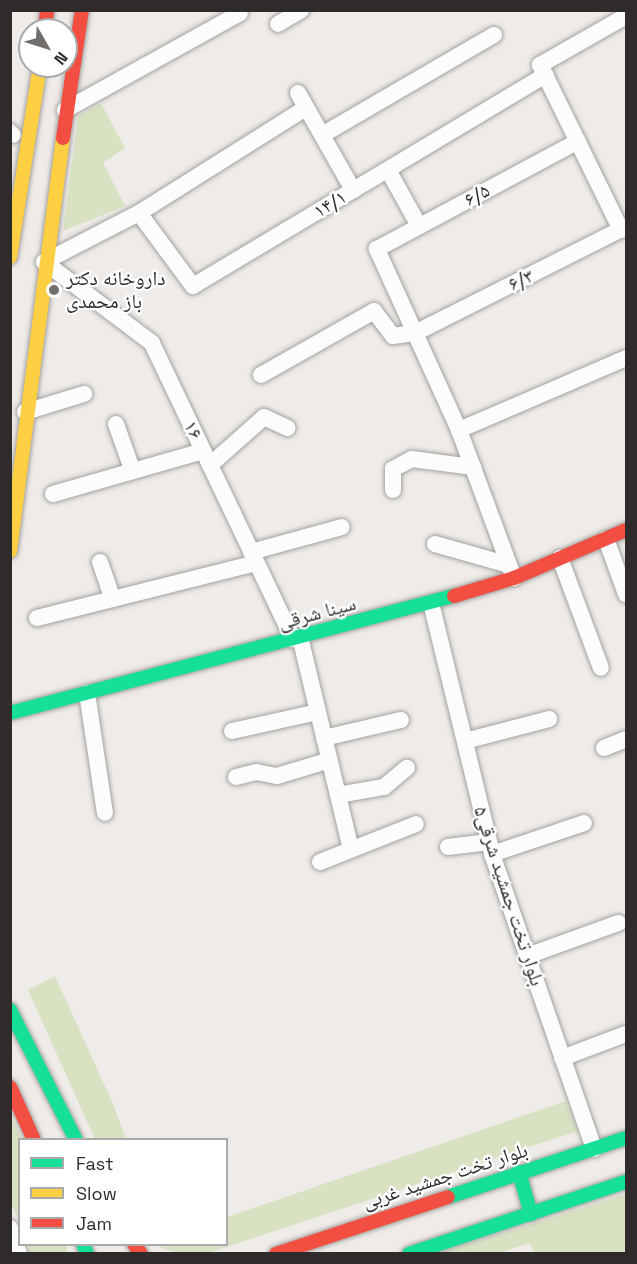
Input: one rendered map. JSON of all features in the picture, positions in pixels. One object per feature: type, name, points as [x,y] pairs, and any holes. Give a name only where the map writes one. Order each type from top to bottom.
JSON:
[{"type":"main road","points":[[10,551],[44,262],[65,110],[82,10]]},
{"type":"main road","points":[[10,256],[15,198],[38,78]]},
{"type":"main road","name":"سینا شرقی","points":[[10,713],[431,603],[512,572],[560,558],[627,530]]},
{"type":"main road","points":[[10,1010],[75,1138]]},
{"type":"main road","points":[[10,1088],[33,1138]]},
{"type":"main road","name":"بلوار تخت جمشید غربی","points":[[276,1254],[627,1138]]},
{"type":"main road","points":[[519,1172],[531,1214]]},
{"type":"main road","points":[[409,1254],[627,1182]]},
{"type":"street","points":[[278,24],[301,10]]},
{"type":"street","points":[[65,110],[240,13]]},
{"type":"street","name":"۱۴/۱","points":[[139,213],[193,286],[388,170],[627,16]]},
{"type":"street","points":[[322,135],[494,35]]},
{"type":"street","points":[[543,70],[624,228]]},
{"type":"street","points":[[44,262],[139,213],[302,100],[354,190]]},
{"type":"street","name":"۶/۵","points":[[415,333],[377,249],[578,141]]},
{"type":"street","points":[[388,170],[419,226]]},
{"type":"street","name":"۶/۳","points":[[415,333],[624,228]]},
{"type":"street","name":"۱۶","points":[[44,262],[152,343],[254,558],[296,638],[318,712],[351,849]]},
{"type":"street","points":[[261,375],[374,311],[393,336],[415,333],[459,430],[512,572]]},
{"type":"street","points":[[459,430],[627,358]]},
{"type":"street","points":[[25,412],[84,394]]},
{"type":"street","points":[[53,494],[132,469],[207,458],[264,417],[288,428]]},
{"type":"street","points":[[116,424],[132,469]]},
{"type":"street","points":[[393,490],[393,469],[412,459],[473,467]]},
{"type":"street","points":[[37,618],[113,599],[254,558],[342,527]]},
{"type":"street","points":[[606,539],[627,594]]},
{"type":"street","points":[[435,544],[512,572]]},
{"type":"street","points":[[560,558],[601,668]]},
{"type":"street","points":[[100,562],[113,599]]},
{"type":"street","name":"بلوار تخت جمشید شرقی۵","points":[[431,603],[490,848],[594,1149]]},
{"type":"street","points":[[87,693],[105,813]]},
{"type":"street","points":[[232,731],[318,712]]},
{"type":"street","points":[[465,741],[549,719]]},
{"type":"street","points":[[324,738],[401,720]]},
{"type":"street","points":[[604,748],[627,739]]},
{"type":"street","points":[[236,777],[256,772],[277,777],[330,760]]},
{"type":"street","points":[[338,795],[384,787],[407,768]]},
{"type":"street","points":[[448,847],[490,848],[584,823]]},
{"type":"street","points":[[320,862],[416,824]]},
{"type":"street","points":[[527,956],[618,923]]},
{"type":"street","points":[[562,1058],[627,1034]]},
{"type":"street","points":[[10,1228],[19,1254]]},
{"type":"green space","points":[[101,103],[125,148],[103,163],[125,206],[63,231],[78,116]]},
{"type":"green space","points":[[55,976],[113,1104],[126,1138],[95,1138],[28,990]]},
{"type":"green space","points":[[566,1101],[578,1131],[208,1253],[176,1253],[158,1246],[228,1246],[228,1217]]},
{"type":"green space","points":[[10,1114],[22,1138],[18,1138],[18,1220],[11,1203]]},
{"type":"green space","points":[[626,1194],[626,1253],[535,1253],[529,1243],[500,1253],[437,1254]]},
{"type":"green space","points":[[30,1246],[66,1246],[68,1253],[28,1253]]},
{"type":"traffic: fast","points":[[10,713],[454,596]]},
{"type":"traffic: fast","points":[[10,1010],[75,1138]]},
{"type":"traffic: fast","points":[[448,1197],[626,1138]]},
{"type":"traffic: fast","points":[[519,1172],[531,1214]]},
{"type":"traffic: fast","points":[[409,1254],[626,1182]]},
{"type":"traffic: fast","points":[[84,1246],[87,1254]]},
{"type":"traffic: slow","points":[[10,257],[38,78]]},
{"type":"traffic: slow","points":[[10,551],[63,138]]},
{"type":"traffic: jam","points":[[46,18],[47,10]]},
{"type":"traffic: jam","points":[[63,138],[82,10]]},
{"type":"traffic: jam","points":[[454,596],[514,578],[626,530]]},
{"type":"traffic: jam","points":[[10,1087],[33,1138]]},
{"type":"traffic: jam","points":[[276,1254],[448,1197]]},
{"type":"traffic: jam","points":[[135,1246],[141,1254]]},
{"type":"place","name":"داروخانه دکتر باز محمدی","points":[[54,290]]}]
